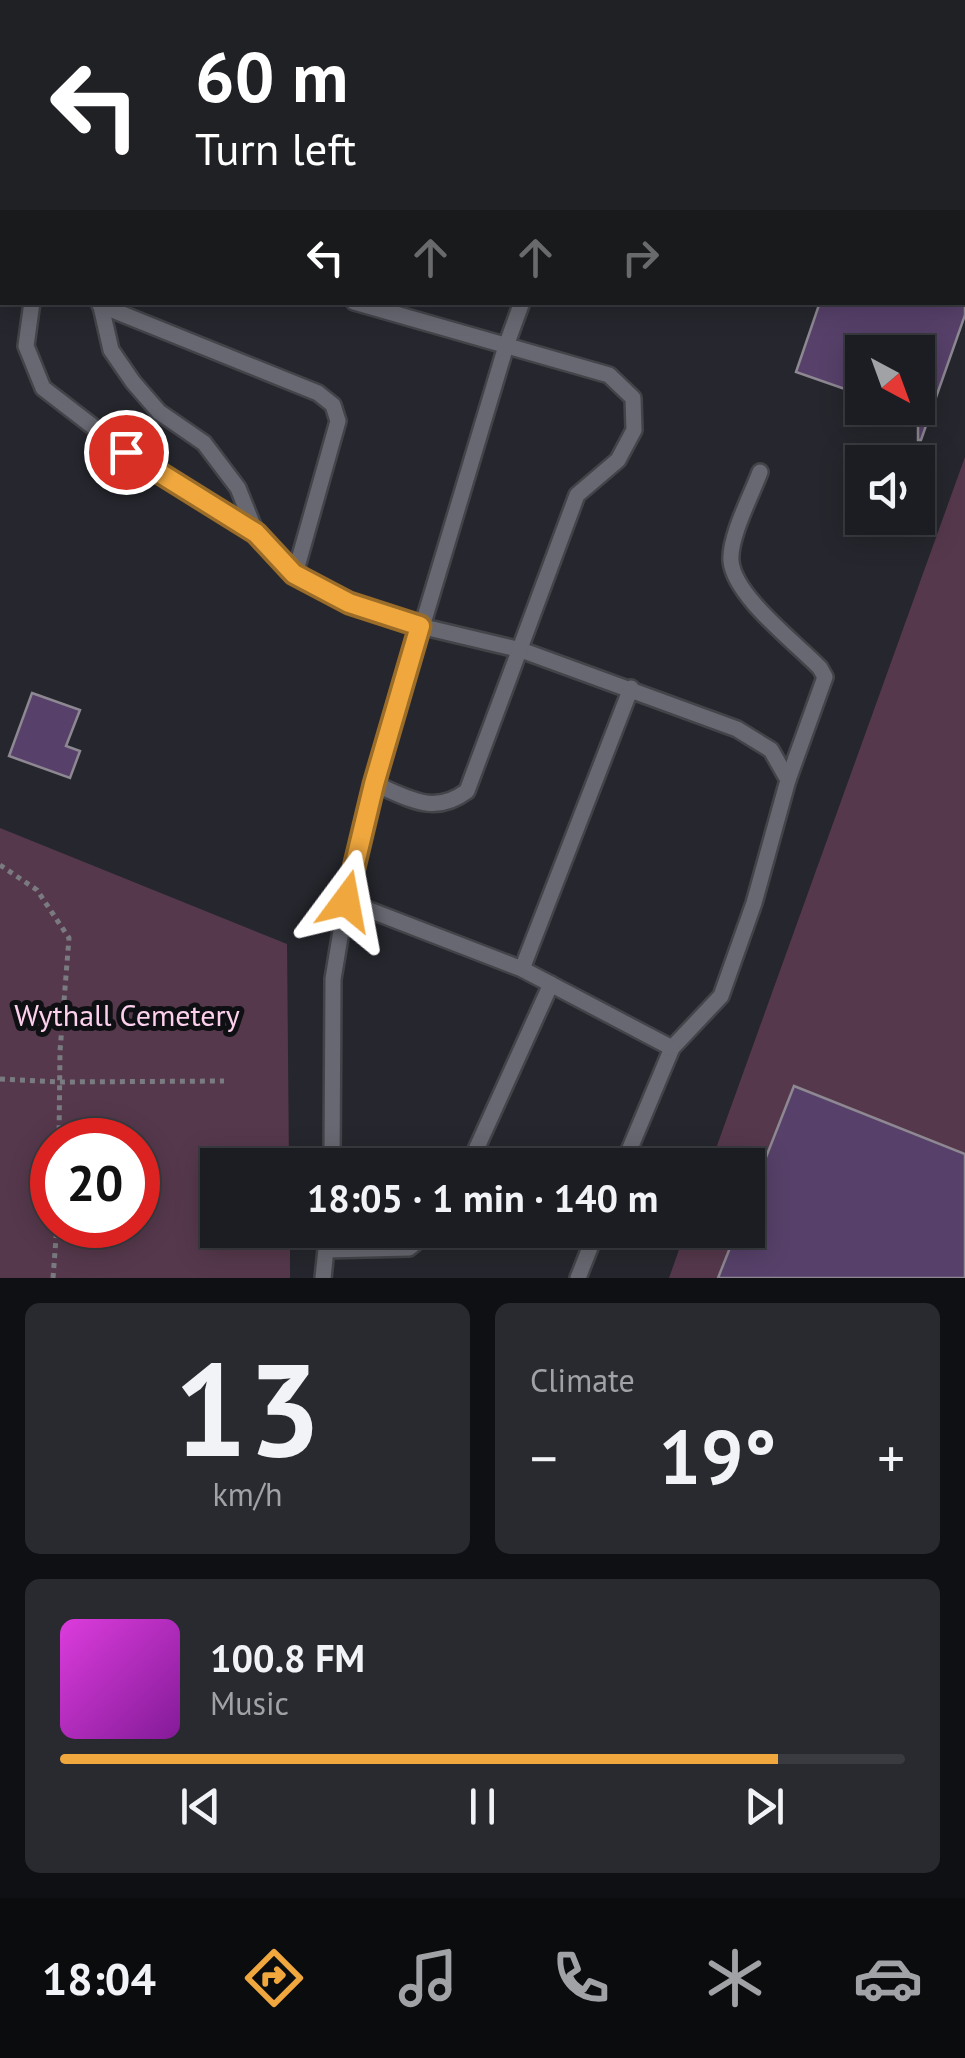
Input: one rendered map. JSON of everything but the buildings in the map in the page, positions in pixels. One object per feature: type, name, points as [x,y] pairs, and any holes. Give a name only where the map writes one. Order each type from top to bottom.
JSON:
[{"type":"lane","points":[[32,305],[26,346],[43,388],[126,452],[256,533],[294,574],[349,603],[420,626],[520,650],[737,729],[771,750],[788,780]]},
{"type":"lane","points":[[100,305],[111,350],[159,412],[204,443],[238,488],[256,533]]},
{"type":"lane","points":[[102,305],[318,393],[333,406],[338,421],[294,574]]},
{"type":"lane","points":[[364,305],[609,375],[633,398],[634,430],[618,460],[577,495],[467,791],[452,802],[436,805],[374,784]]},
{"type":"lane","points":[[332,1148],[333,980],[346,901],[374,784],[420,626],[521,305]]},
{"type":"lane","points":[[629,1148],[672,1048],[721,996],[754,903],[788,780],[825,677],[741,589],[731,560],[760,472]]},
{"type":"lane","points":[[522,969],[631,688]]},
{"type":"lane","points":[[346,901],[522,969],[672,1048]]},
{"type":"lane","points":[[477,1148],[551,984]]},
{"type":"lane","points":[[323,1278],[327,1250],[409,1248]]},
{"type":"lane","points":[[578,1278],[590,1248]]},
{"type":"path","points":[[0,865],[37,890],[68,938],[59,1118]]},
{"type":"path","points":[[0,1079],[224,1081]]},
{"type":"path","points":[[53,1278],[56,1248]]},
{"type":"green space","points":[[965,457],[965,1278],[669,1278],[680,1248],[765,1248],[765,1148],[716,1148]]},
{"type":"green space","name":"Wythall Cemetery","points":[[0,828],[287,944],[289,1148],[200,1148],[200,1248],[290,1248],[290,1278],[0,1278]]},
{"type":"route","points":[[126,452],[256,533],[294,574],[349,603],[420,626],[374,784],[346,901]]}]
